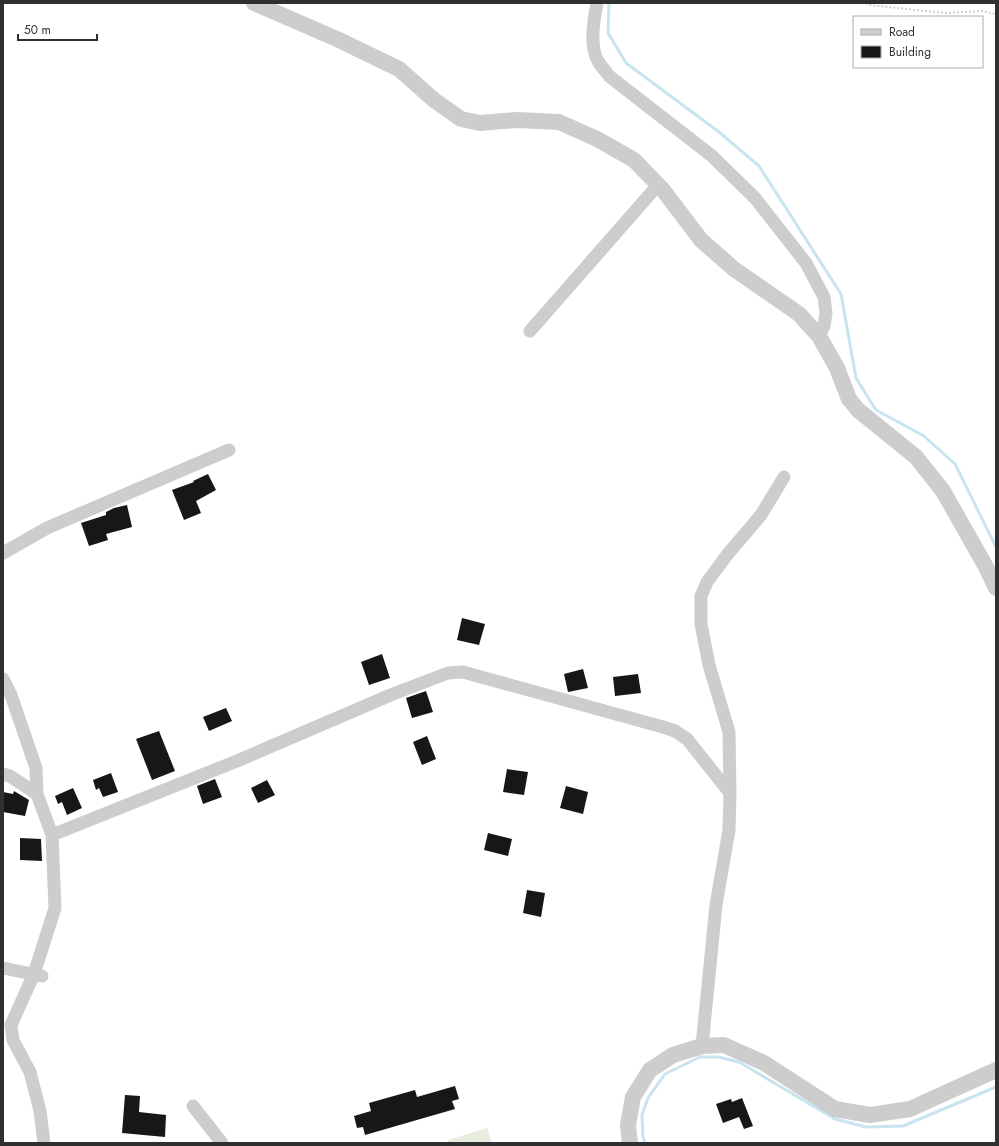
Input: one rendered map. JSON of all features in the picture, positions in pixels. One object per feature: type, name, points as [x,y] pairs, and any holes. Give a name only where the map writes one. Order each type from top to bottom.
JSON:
[{"type":"street","points":[[254,3],[337,39],[399,69],[434,100],[461,120],[480,123],[517,120],[559,122],[597,139],[634,160],[658,185],[701,240],[734,269],[799,314],[819,336],[837,368],[849,399],[858,410],[916,457],[943,491],[986,567],[996,588]]},
{"type":"street","points":[[597,3],[593,23],[593,42],[597,60],[609,76],[712,156],[755,198],[806,263],[824,298],[825,319],[824,326],[819,336]]},
{"type":"street","points":[[530,331],[658,185]]},
{"type":"street","points":[[3,553],[47,528],[230,450]]},
{"type":"street","points":[[702,1046],[716,905],[729,830],[730,793],[729,732],[709,665],[701,624],[701,596],[707,582],[727,555],[761,515],[784,477]]},
{"type":"street","points":[[52,835],[237,761],[393,694],[448,673],[463,672],[675,731],[687,739],[730,793]]},
{"type":"street","points":[[3,679],[11,695],[36,768],[37,794],[52,835],[54,908],[38,975],[11,1025],[13,1040],[30,1072],[40,1111],[44,1143]]},
{"type":"street","points":[[3,774],[10,776],[37,794]]},
{"type":"street","points":[[3,968],[38,975]]},
{"type":"street","points":[[630,1143],[628,1125],[633,1097],[650,1070],[673,1055],[702,1046],[724,1045],[764,1063],[835,1109],[870,1115],[910,1109],[996,1070]]},
{"type":"street","points":[[193,1106],[222,1143]]},
{"type":"path","points":[[866,3],[870,5],[945,13],[982,11],[996,14]]},
{"type":"green space","points":[[487,1128],[492,1143],[449,1143],[448,1140]]},
{"type":"building","points":[[208,474],[216,490],[196,501],[201,513],[184,520],[172,490],[194,482],[193,481]]},
{"type":"building","points":[[127,505],[132,527],[106,534],[108,540],[89,546],[81,523],[106,515],[106,512],[114,508]]},
{"type":"building","points":[[462,618],[485,624],[479,645],[457,640]]},
{"type":"building","points":[[382,654],[390,678],[369,685],[361,662]]},
{"type":"building","points":[[583,669],[588,688],[568,692],[564,674]]},
{"type":"building","points":[[638,674],[641,693],[615,696],[613,677]]},
{"type":"building","points":[[426,691],[433,712],[412,718],[406,698]]},
{"type":"building","points":[[226,708],[232,721],[209,731],[203,717]]},
{"type":"building","points":[[159,731],[175,771],[152,780],[136,739]]},
{"type":"building","points":[[427,736],[436,759],[422,765],[413,742]]},
{"type":"building","points":[[507,769],[528,772],[524,795],[503,792]]},
{"type":"building","points":[[111,773],[118,792],[103,797],[99,788],[96,790],[93,780]]},
{"type":"building","points":[[215,779],[222,797],[203,804],[197,786]]},
{"type":"building","points":[[267,780],[275,795],[258,803],[251,788]]},
{"type":"building","points":[[566,786],[588,792],[583,814],[560,808]]},
{"type":"building","points":[[73,788],[82,808],[67,815],[62,802],[58,804],[55,796]]},
{"type":"building","points":[[14,791],[29,800],[25,816],[3,812],[3,792],[13,794]]},
{"type":"building","points":[[488,833],[512,839],[508,856],[484,850]]},
{"type":"building","points":[[20,838],[41,839],[42,861],[20,860]]},
{"type":"building","points":[[527,890],[545,893],[541,917],[523,913]]},
{"type":"building","points":[[455,1086],[459,1099],[452,1101],[455,1109],[365,1135],[363,1127],[357,1128],[354,1116],[371,1111],[369,1103],[415,1090],[417,1097]]},
{"type":"building","points":[[125,1095],[140,1096],[139,1112],[166,1115],[165,1137],[122,1133]]},
{"type":"building","points":[[742,1098],[753,1126],[744,1129],[739,1117],[723,1123],[716,1104],[731,1099],[732,1102]]},
{"type":"waterway","points":[[609,3],[608,33],[626,63],[719,132],[759,166],[841,294],[856,378],[876,410],[924,436],[955,464],[996,547]]},
{"type":"waterway","points":[[645,1143],[643,1137],[642,1115],[648,1098],[665,1074],[700,1057],[718,1057],[739,1062],[835,1119],[866,1127],[903,1126],[996,1087]]}]
